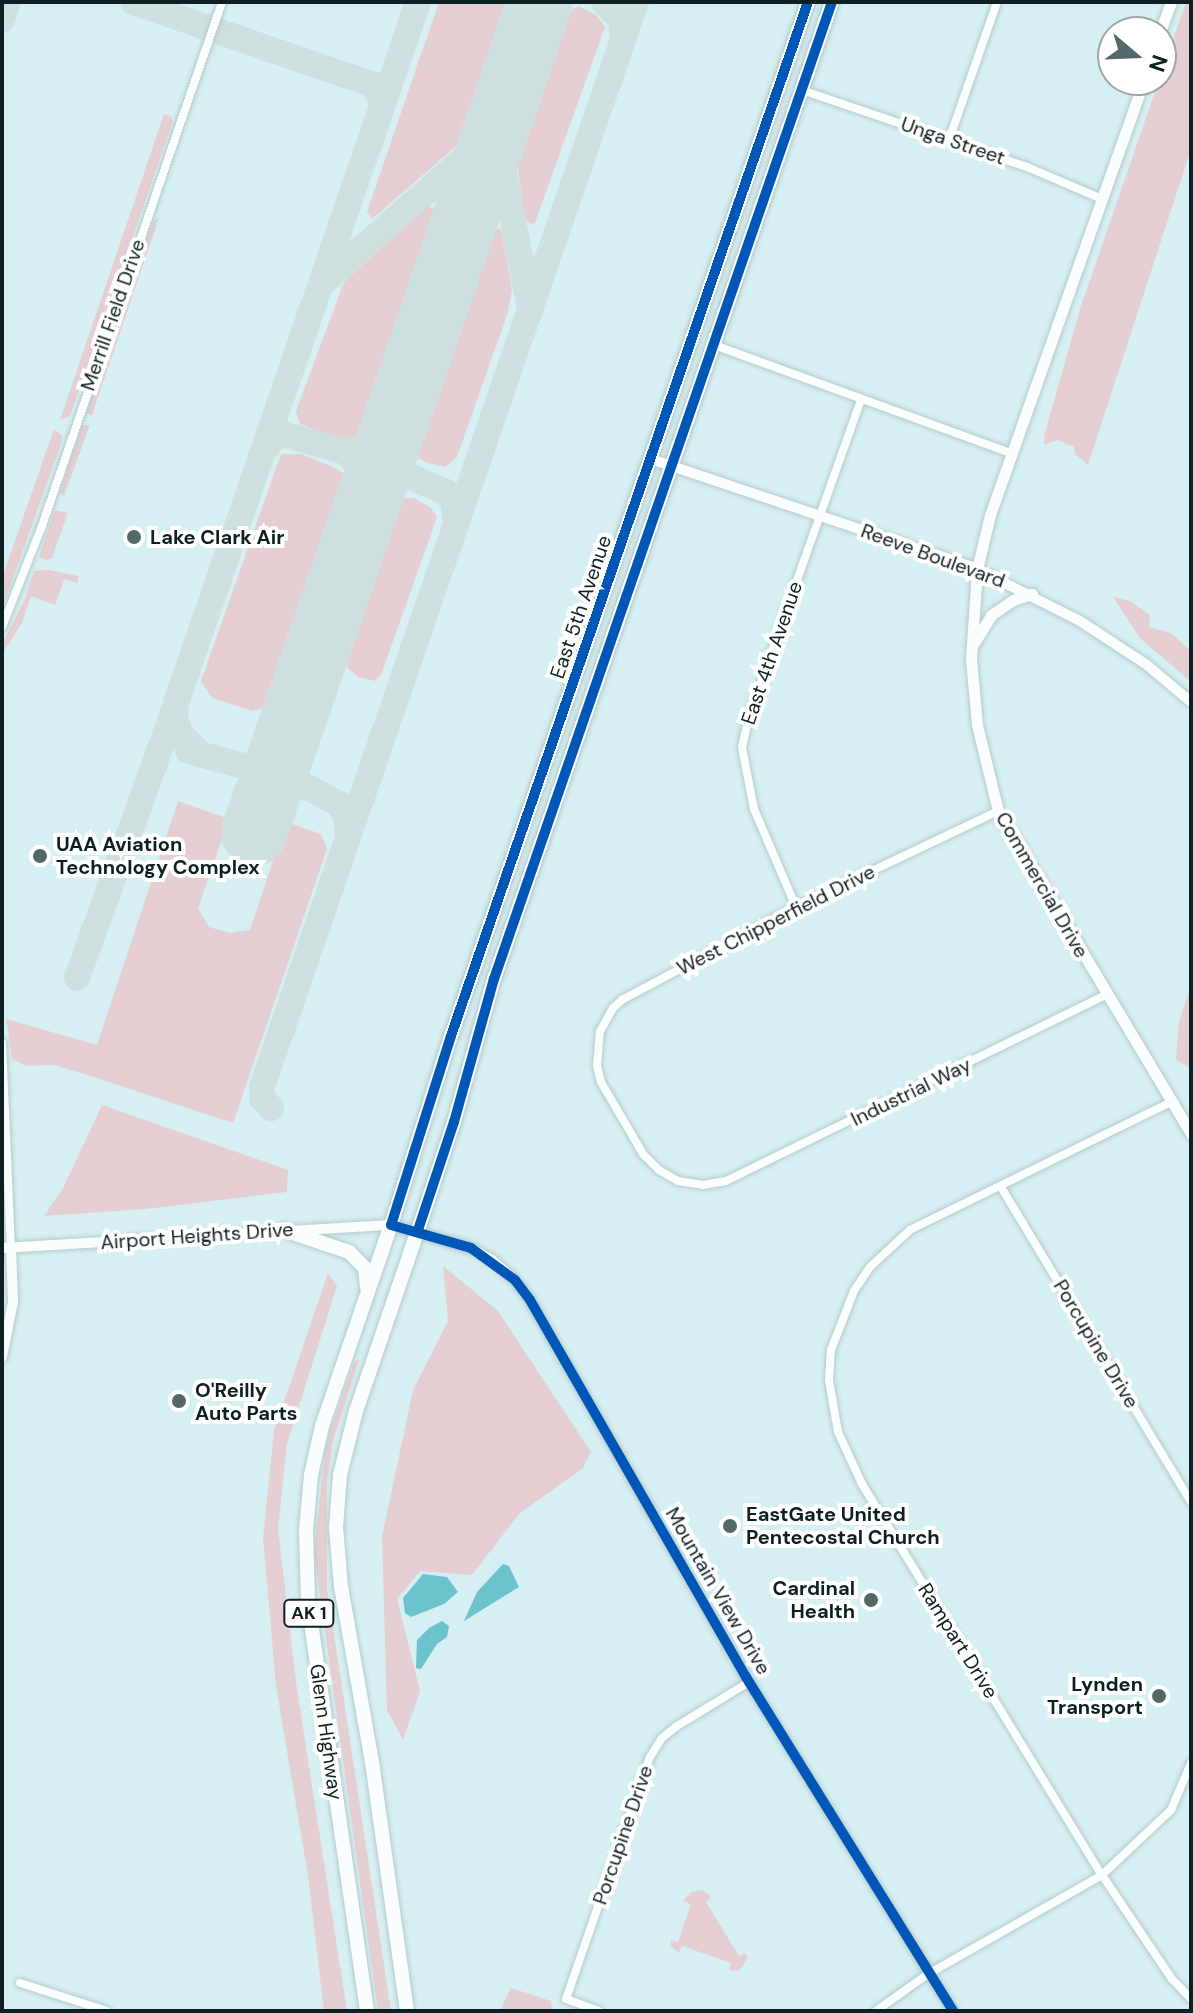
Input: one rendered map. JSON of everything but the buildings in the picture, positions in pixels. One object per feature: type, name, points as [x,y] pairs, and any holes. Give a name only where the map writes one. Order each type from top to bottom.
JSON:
[{"type":"highway","name":"East 5th Avenue","points":[[391,1225],[451,1036],[808,2]]},
{"type":"highway","name":"East 5th Avenue","points":[[418,1230],[454,1122],[494,979],[832,2]]},
{"type":"highway","name":"Glenn Highway","points":[[367,2011],[308,1601],[306,1531],[311,1475],[322,1426],[391,1225]]},
{"type":"highway","points":[[284,1230],[349,1252],[365,1268],[367,1294]]},
{"type":"highway","name":"Glenn Highway","points":[[407,2011],[373,1768],[341,1587],[336,1528],[340,1475],[356,1411],[418,1230]]},
{"type":"main road","name":"Commercial Drive","points":[[1138,96],[1011,453],[977,569],[972,647],[977,725],[998,811],[1191,1134]]},
{"type":"main road","points":[[972,647],[991,615],[1013,600],[1032,594]]},
{"type":"street","name":"Merrill Field Drive","points":[[2,627],[42,526],[222,2]]},
{"type":"street","points":[[949,140],[997,2]]},
{"type":"street","name":"Unga Street","points":[[802,90],[1027,167],[1102,199]]},
{"type":"street","points":[[714,345],[1011,453]]},
{"type":"street","name":"East 4th Avenue","points":[[796,907],[754,809],[742,747],[749,716],[861,399]]},
{"type":"street","name":"Reeve Boulevard","points":[[651,459],[977,569],[1032,594],[1147,665],[1191,702]]},
{"type":"street","name":"West Chipperfield Drive","points":[[714,1184],[678,1181],[650,1163],[601,1082],[597,1066],[600,1031],[622,1000],[796,907],[998,811]]},
{"type":"street","name":"Industrial Way","points":[[714,1184],[793,1150],[1106,995]]},
{"type":"street","points":[[2,1043],[6,1248],[13,1302],[2,1357]]},
{"type":"street","name":"Rampart Drive","points":[[1171,1102],[910,1230],[870,1267],[839,1320],[831,1350],[831,1406],[862,1484],[1102,1875],[1172,1979],[1191,1999]]},
{"type":"street","name":"Porcupine Drive","points":[[1001,1187],[1191,1502]]},
{"type":"street","name":"Airport Heights Drive","points":[[6,1248],[391,1225],[418,1230]]},
{"type":"street","name":"Mountain View Drive","points":[[418,1230],[471,1248],[492,1260],[515,1280],[530,1300],[749,1682],[953,2011]]},
{"type":"street","name":"Porcupine Drive","points":[[599,2011],[566,1999],[650,1757],[662,1738],[677,1726],[749,1682]]},
{"type":"street","points":[[876,2011],[928,1974],[1102,1875],[1171,1810],[1191,1763]]},
{"type":"street","points":[[20,1983],[107,2011]]},
{"type":"shaded area","points":[[439,2],[509,2],[461,142],[372,219],[367,212]]},
{"type":"shaded area","points":[[1186,2],[1191,2],[1191,149],[1088,465],[1075,454],[1074,447],[1057,440],[1044,445],[1044,436],[1080,309],[1154,96],[1177,96],[1177,28]]},
{"type":"shaded area","points":[[579,6],[596,15],[605,27],[535,223],[530,224],[524,216],[516,155],[566,13]]},
{"type":"shaded area","points":[[164,114],[172,117],[172,124],[70,416],[60,420]]},
{"type":"shaded area","points":[[427,205],[437,211],[360,437],[348,441],[300,424],[296,411],[344,282]]},
{"type":"shaded area","points":[[159,218],[92,415],[89,414],[87,411],[153,221]]},
{"type":"shaded area","points":[[494,229],[501,229],[512,289],[508,312],[457,457],[445,467],[428,463],[417,458],[415,448]]},
{"type":"shaded area","points":[[82,425],[90,425],[64,496],[60,492]]},
{"type":"shaded area","points":[[54,429],[62,436],[62,441],[2,609],[2,578]]},
{"type":"shaded area","points":[[281,454],[301,454],[333,467],[342,472],[347,485],[268,706],[253,711],[212,698],[201,681]]},
{"type":"shaded area","points":[[414,498],[431,508],[437,517],[381,675],[375,681],[358,677],[348,668],[345,656],[393,508],[400,499]]},
{"type":"shaded area","points":[[55,510],[68,513],[52,558],[47,560],[39,557]]},
{"type":"shaded area","points":[[48,570],[79,576],[77,583],[64,579],[55,605],[31,596],[22,623],[2,654],[2,644],[25,599],[34,571]]},
{"type":"shaded area","points":[[1113,597],[1130,601],[1150,615],[1149,627],[1171,633],[1191,651],[1191,682],[1140,638]]},
{"type":"shaded area","points":[[178,801],[229,819],[198,908],[209,927],[230,933],[250,930],[286,822],[321,834],[327,849],[233,1123],[78,1072],[53,1065],[27,1066],[12,1059],[6,1019],[97,1045]]},
{"type":"shaded area","points":[[1191,985],[1191,1068],[1176,1060],[1179,1021]]},
{"type":"shaded area","points":[[102,1105],[288,1170],[287,1192],[146,1209],[44,1216],[63,1188]]},
{"type":"shaded area","points":[[443,1266],[498,1311],[591,1452],[583,1468],[519,1514],[472,1575],[420,1571],[397,1599],[420,1691],[403,1740],[387,1710],[382,1537],[413,1390],[448,1321]]},
{"type":"shaded area","points":[[328,1273],[337,1286],[287,1444],[278,1529],[296,1682],[347,2011],[324,2011],[308,1876],[276,1686],[263,1538],[274,1431]]},
{"type":"shaded area","points":[[359,1360],[333,1441],[327,1481],[327,1588],[391,2011],[378,2011],[314,1552],[326,1444],[354,1362]]},
{"type":"shaded area","points":[[703,1890],[711,1897],[706,1902],[739,1956],[745,1953],[748,1958],[739,1971],[729,1970],[731,1963],[682,1946],[679,1953],[671,1946],[671,1940],[678,1942],[691,1904],[683,1901],[691,1892]]},
{"type":"shaded area","points":[[511,1988],[551,2001],[552,2011],[500,2011]]},
{"type":"water","points":[[503,1564],[509,1566],[519,1587],[464,1621],[477,1592]]},
{"type":"water","points":[[423,1574],[447,1577],[458,1592],[444,1604],[411,1617],[405,1613],[403,1598]]},
{"type":"water","points":[[442,1621],[449,1626],[447,1637],[437,1644],[421,1669],[416,1668],[417,1640]]},
{"type":"taxiway","points":[[2,20],[8,2]]},
{"type":"taxiway","points":[[133,2],[371,84],[379,94],[382,105]]},
{"type":"taxiway","points":[[202,755],[180,734],[175,717],[176,703],[418,2]]},
{"type":"taxiway","points":[[535,18],[546,2]]},
{"type":"taxiway","points":[[604,2],[621,19],[623,40]]},
{"type":"taxiway","points":[[271,1108],[262,1098],[262,1087],[636,2]]},
{"type":"taxiway","points":[[502,115],[499,148],[529,304]]},
{"type":"taxiway","points":[[322,283],[481,144],[502,115]]},
{"type":"taxiway","points":[[393,430],[392,451],[398,467],[411,477],[446,492],[453,501],[456,523]]},
{"type":"taxiway","points":[[264,450],[276,437],[286,435],[361,456],[378,449],[393,430]]},
{"type":"taxiway","points":[[349,456],[366,473],[369,498]]},
{"type":"taxiway","points":[[77,978],[174,710]]},
{"type":"taxiway","points":[[285,743],[294,780],[339,804],[346,817],[348,836]]},
{"type":"taxiway","points":[[188,751],[251,768],[268,761],[285,743]]},
{"type":"runway","points":[[254,833],[540,2]]},
{"type":"cycle path","points":[[808,2],[451,1036],[391,1225],[471,1248],[515,1280],[530,1300],[746,1677],[953,2011]]},
{"type":"cycle path","points":[[418,1230],[454,1122],[494,979],[832,2]]},
{"type":"place","name":"Lake Clark Air","points":[[134,537]]},
{"type":"place","name":"UAA Aviation Technology Complex","points":[[40,856]]},
{"type":"place","name":"O'Reilly Auto Parts","points":[[179,1401]]},
{"type":"place","name":"EastGate United Pentecostal Church","points":[[730,1526]]},
{"type":"place","name":"Cardinal Health","points":[[871,1600]]},
{"type":"place","name":"Lynden Transport","points":[[1159,1696]]}]
